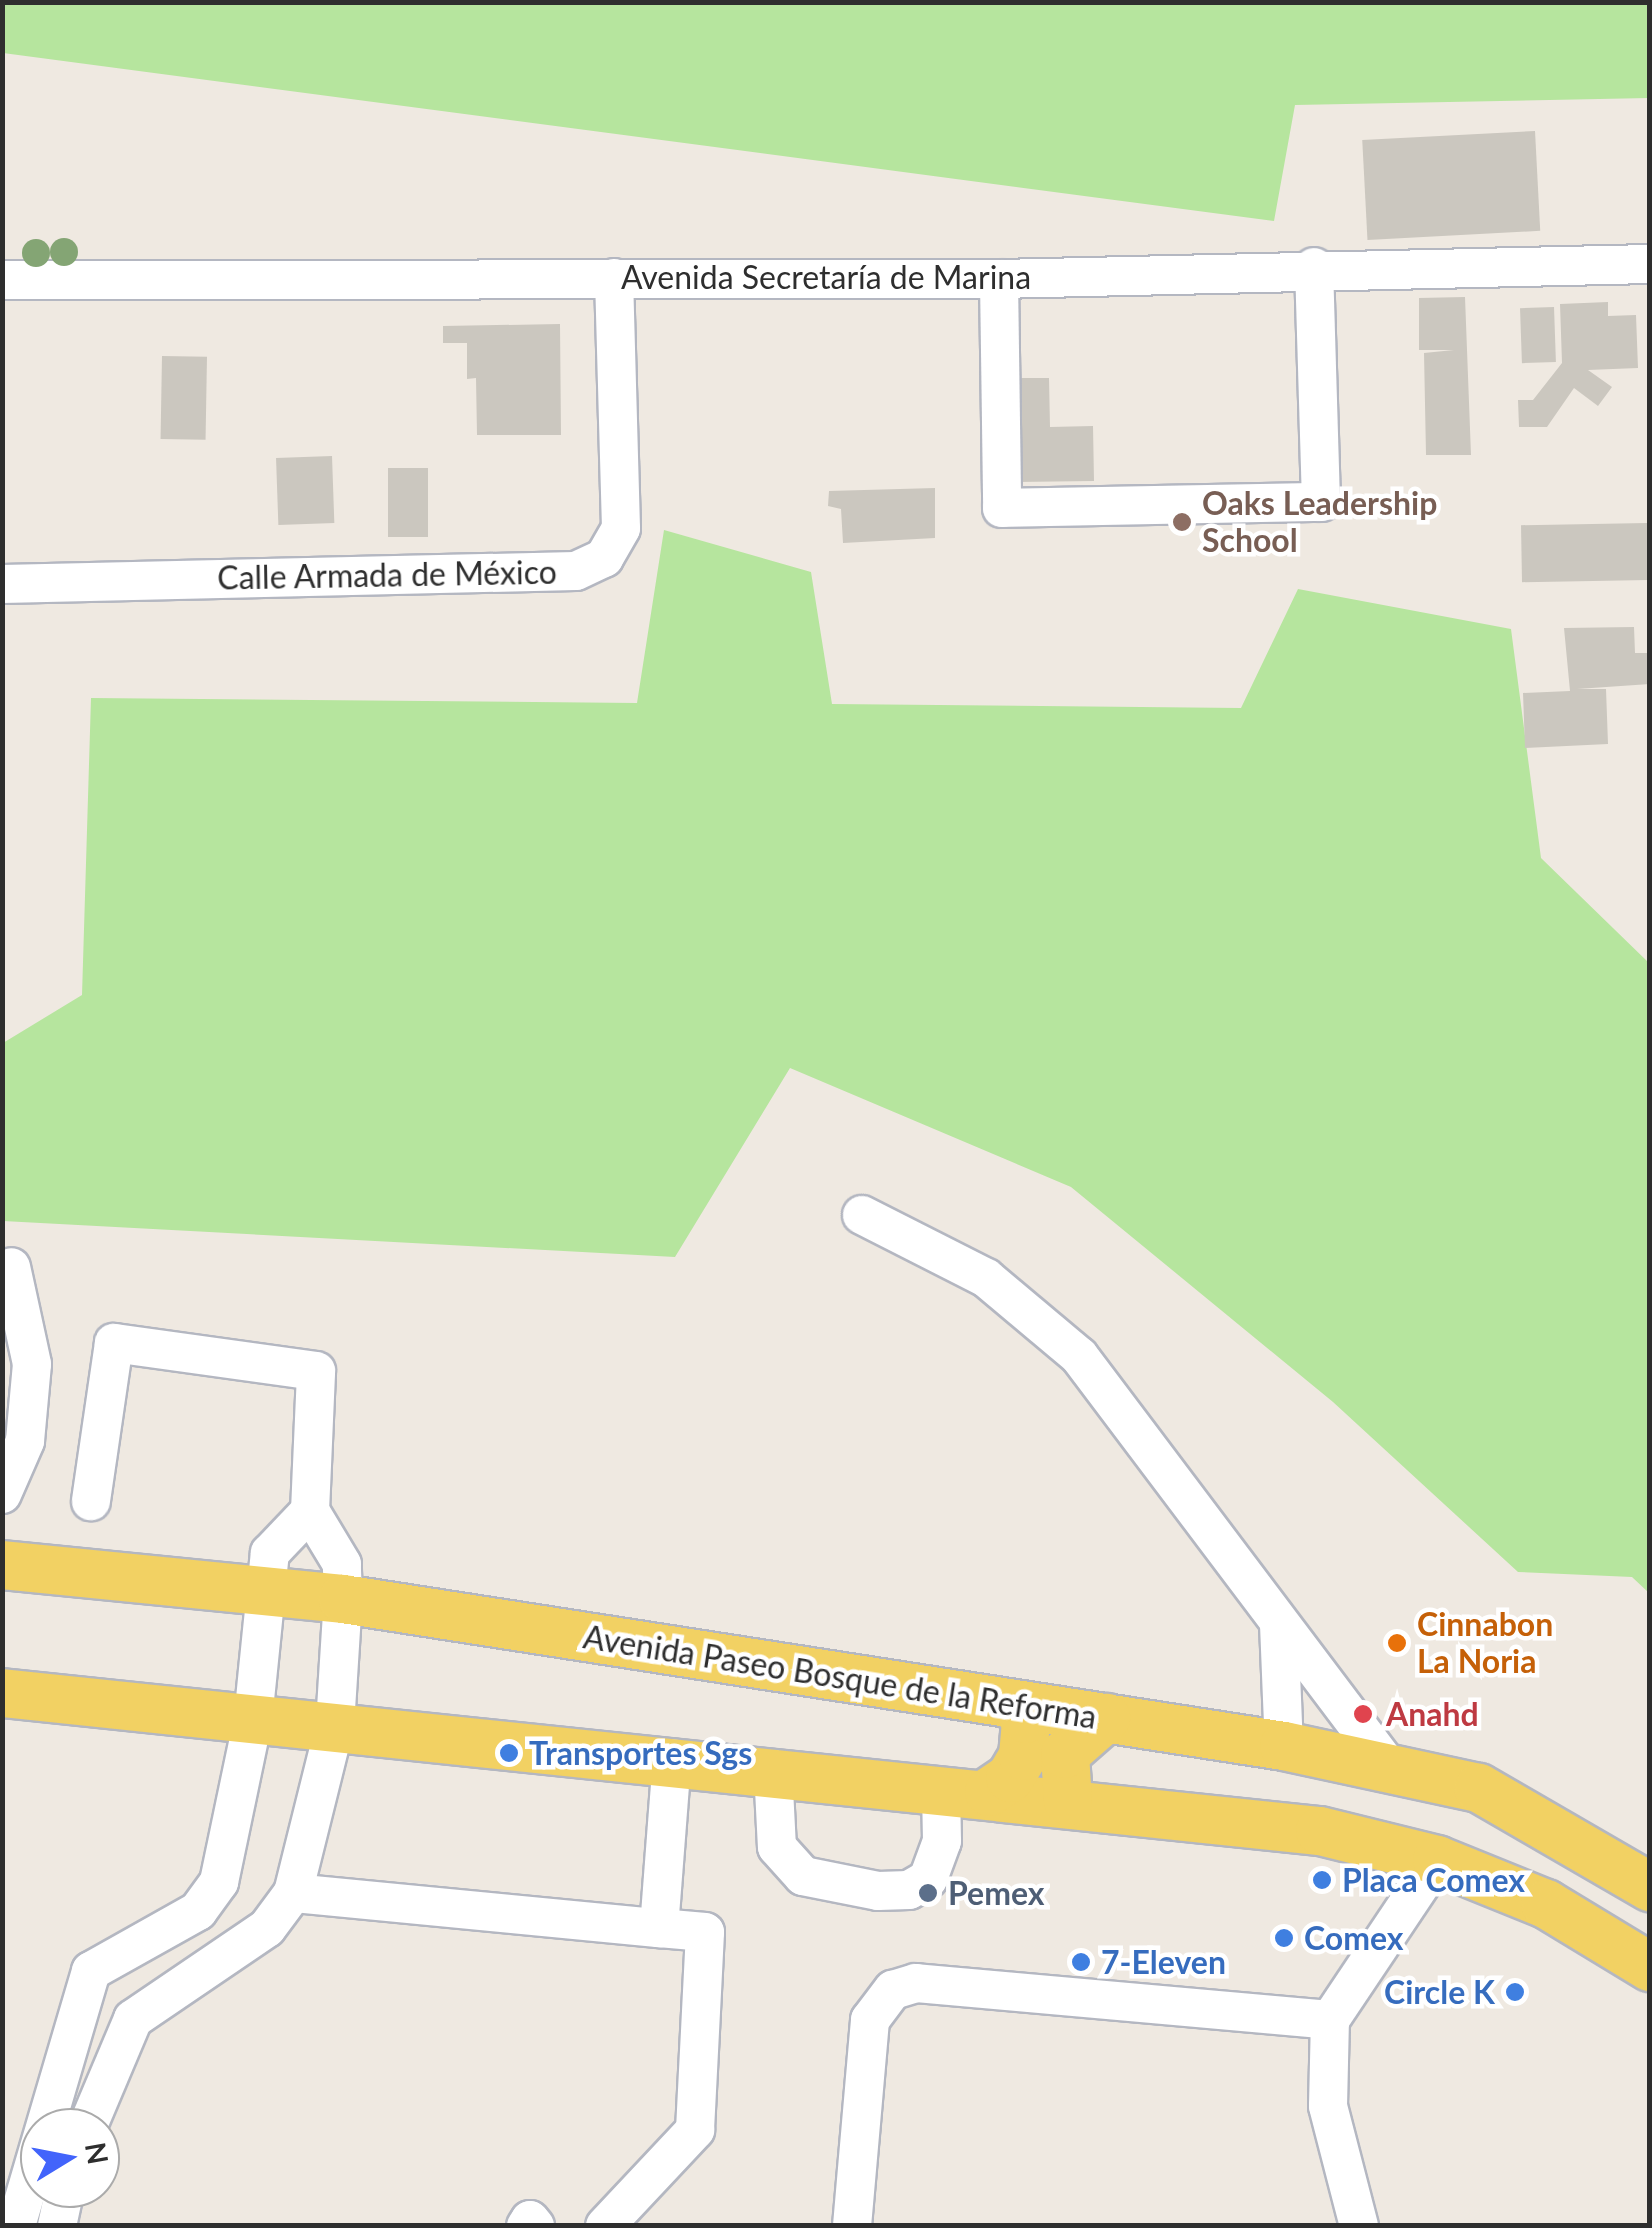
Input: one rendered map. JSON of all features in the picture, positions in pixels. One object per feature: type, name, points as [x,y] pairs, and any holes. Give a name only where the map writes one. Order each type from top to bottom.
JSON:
[{"type":"main road","name":"Avenida Paseo Bosque de la Reforma","points":[[2,1566],[344,1600],[1284,1746],[1479,1788],[1650,1887]]},
{"type":"main road","points":[[2,1693],[672,1758],[1320,1831],[1437,1860],[1546,1904],[1650,1967]]},
{"type":"main road","points":[[989,1792],[1010,1778],[1023,1756],[1026,1719],[1013,1704]]},
{"type":"main road","points":[[1068,1801],[1066,1754],[1106,1718]]},
{"type":"street","name":"Avenida Secretaría de Marina","points":[[2,280],[1000,279],[1314,267],[1650,264]]},
{"type":"street","points":[[1000,279],[1002,508],[1320,502],[1314,267]]},
{"type":"street","name":"Calle Armada de México","points":[[2,584],[576,571],[604,558],[622,528],[614,278]]},
{"type":"street","points":[[862,1214],[986,1278],[1079,1356],[1391,1770]]},
{"type":"street","points":[[2,1494],[26,1441],[32,1364],[11,1268]]},
{"type":"street","points":[[91,1501],[114,1344],[316,1371],[310,1511],[342,1564],[344,1600],[335,1725],[293,1893],[267,1928],[133,2019],[95,2108]]},
{"type":"street","points":[[16,2226],[80,1992],[91,1971],[112,1955],[212,1899],[252,1719],[270,1553],[310,1511]]},
{"type":"street","points":[[1279,1624],[1284,1746]]},
{"type":"street","points":[[659,1928],[672,1758]]},
{"type":"street","points":[[773,1769],[777,1847],[802,1876],[878,1891],[910,1890],[928,1879],[942,1841],[942,1790]]},
{"type":"street","points":[[1360,2226],[1328,2106],[1330,2020],[1437,1860]]},
{"type":"street","points":[[293,1893],[705,1932],[695,2130],[605,2226]]},
{"type":"street","points":[[852,2226],[870,2020],[894,1990],[916,1983],[1330,2020]]},
{"type":"street","points":[[526,2226],[535,2226]]},
{"type":"green space","points":[[3,2],[1649,3],[1649,98],[1295,105],[1274,221],[3,53]]},
{"type":"green space","points":[[664,530],[811,572],[832,704],[1241,708],[1298,589],[1511,629],[1541,858],[1649,963],[1649,1593],[1632,1577],[1518,1572],[1333,1402],[1071,1187],[790,1068],[675,1257],[3,1221],[3,1043],[82,995],[91,698],[637,703]]},
{"type":"building","points":[[1535,131],[1540,231],[1367,240],[1362,140]]},
{"type":"building","points":[[1465,297],[1471,455],[1426,455],[1424,353],[1454,350],[1419,350],[1419,298]]},
{"type":"building","points":[[1608,302],[1608,316],[1636,315],[1638,368],[1588,370],[1612,387],[1598,406],[1574,388],[1547,427],[1519,427],[1518,400],[1533,400],[1562,363],[1560,304]]},
{"type":"building","points":[[1554,307],[1556,362],[1522,363],[1520,308]]},
{"type":"building","points":[[560,324],[561,435],[477,435],[476,378],[467,379],[467,343],[443,343],[443,326]]},
{"type":"building","points":[[162,356],[207,357],[206,440],[161,439]]},
{"type":"building","points":[[1002,378],[1049,378],[1050,427],[1093,426],[1094,481],[1010,482]]},
{"type":"building","points":[[332,456],[334,523],[278,525],[276,458]]},
{"type":"building","points":[[388,468],[428,468],[428,537],[388,537]]},
{"type":"building","points":[[935,488],[935,538],[843,543],[841,509],[828,506],[829,491]]},
{"type":"building","points":[[1647,523],[1648,580],[1522,582],[1521,525]]},
{"type":"building","points":[[1634,627],[1635,653],[1650,653],[1650,684],[1577,689],[1606,689],[1608,744],[1525,748],[1523,693],[1570,691],[1564,628]]},
{"type":"place","name":"Oaks Leadership School","points":[[1182,522]]},
{"type":"place","name":"Cinnabon La Noria","points":[[1397,1643]]},
{"type":"place","name":"Anahd","points":[[1363,1714]]},
{"type":"place","name":"Transportes Sgs","points":[[509,1753]]},
{"type":"place","name":"Placa Comex","points":[[1322,1880]]},
{"type":"place","name":"Pemex","points":[[928,1893]]},
{"type":"place","name":"Comex","points":[[1284,1938]]},
{"type":"place","name":"7-Eleven","points":[[1081,1962]]},
{"type":"place","name":"Circle K","points":[[1515,1992]]}]
